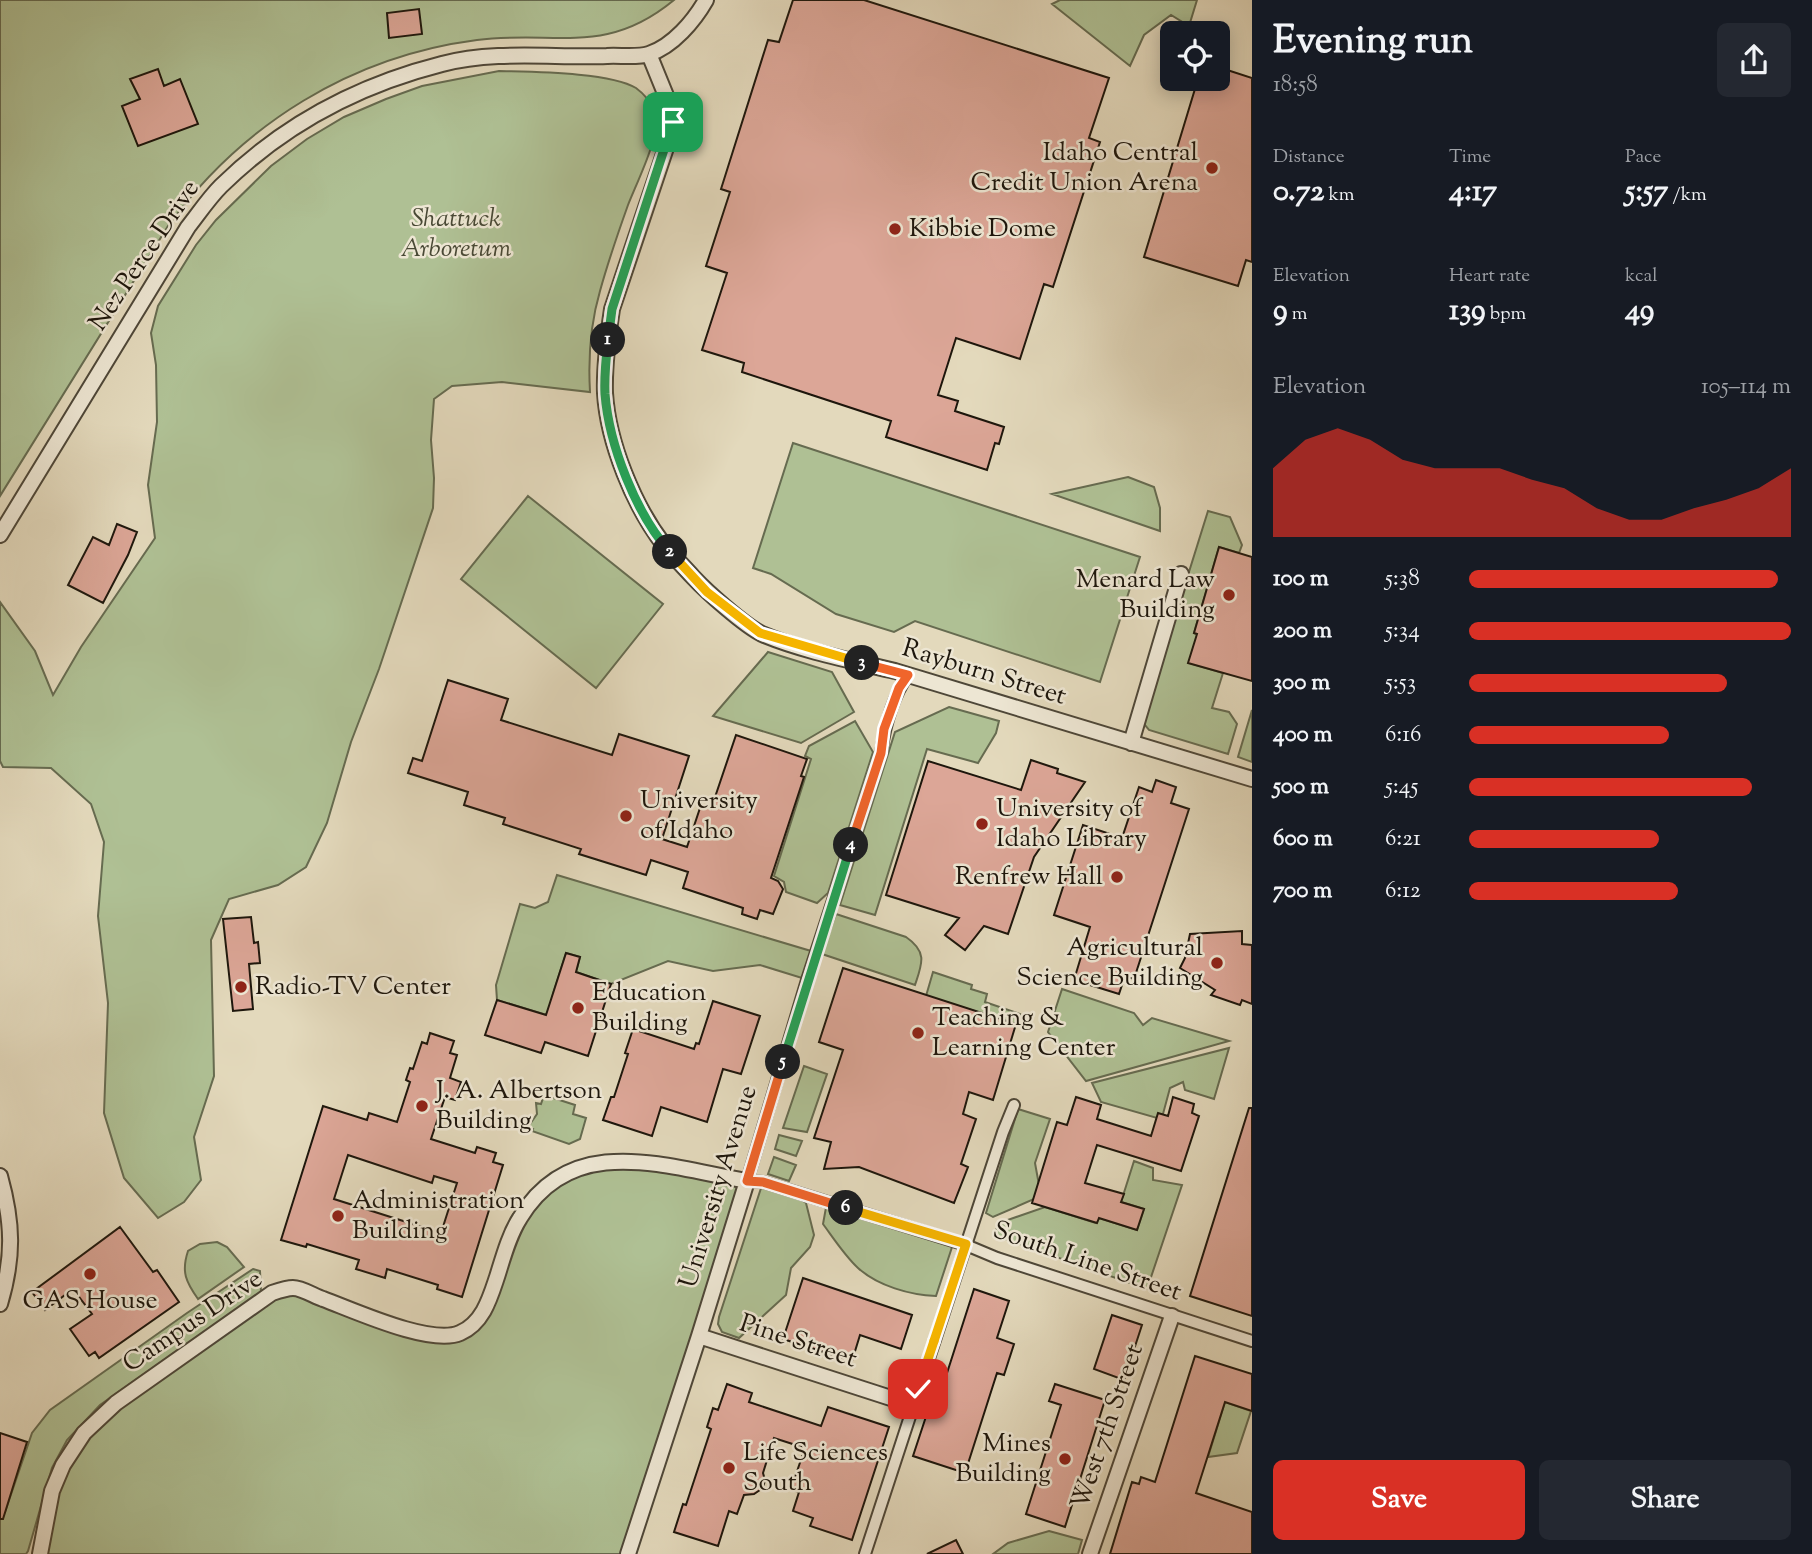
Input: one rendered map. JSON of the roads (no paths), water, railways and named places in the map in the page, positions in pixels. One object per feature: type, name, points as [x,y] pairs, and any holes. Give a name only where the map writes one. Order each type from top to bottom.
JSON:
[{"type":"street","points":[[649,54],[677,37],[706,0]]},
{"type":"street","name":"Nez Perce Drive","points":[[0,535],[188,227],[219,188],[278,137],[318,112],[360,92],[403,75],[445,63],[481,57],[649,54]]},
{"type":"street","name":"Rayburn Street","points":[[649,54],[671,108],[673,122],[612,309],[605,393],[609,420],[626,477],[664,546],[707,592],[760,633],[1252,779]]},
{"type":"street","points":[[1131,743],[1181,574]]},
{"type":"street","name":"University Avenue","points":[[628,1554],[699,1336],[807,980],[881,753],[884,729],[899,688],[908,675]]},
{"type":"street","points":[[866,1554],[918,1389],[1014,1105]]},
{"type":"street","name":"Campus Drive","points":[[40,1554],[52,1491],[68,1456],[84,1433],[116,1404],[272,1293],[294,1288],[374,1319],[419,1332],[442,1336],[461,1333],[480,1317],[490,1300],[519,1219],[541,1189],[559,1176],[577,1168],[610,1160],[653,1164],[747,1181]]},
{"type":"street","points":[[0,1176],[9,1212],[11,1252],[0,1304]]},
{"type":"street","name":"South Line Street","points":[[747,1181],[763,1182],[966,1244],[997,1258],[1252,1341]]},
{"type":"street","name":"West 7th Street","points":[[1090,1554],[1172,1316]]},
{"type":"street","name":"Pine Street","points":[[699,1336],[900,1401],[918,1389]]},
{"type":"place","name":"Idaho Central Credit Union Arena","points":[[1212,168]]},
{"type":"place","name":"Kibbie Dome","points":[[895,229]]},
{"type":"place","name":"Menard Law Building","points":[[1229,595]]},
{"type":"place","name":"University of Idaho","points":[[626,816]]},
{"type":"place","name":"University of Idaho Library","points":[[982,824]]},
{"type":"place","name":"Renfrew Hall","points":[[1117,877]]},
{"type":"place","name":"Agricultural Science Building","points":[[1217,963]]},
{"type":"place","name":"Radio-TV Center","points":[[241,987]]},
{"type":"place","name":"Education Building","points":[[578,1008]]},
{"type":"place","name":"Teaching & Learning Center","points":[[918,1033]]},
{"type":"place","name":"J. A. Albertson Building","points":[[422,1106]]},
{"type":"place","name":"Administration Building","points":[[338,1216]]},
{"type":"place","name":"GAS House","points":[[90,1274]]},
{"type":"place","name":"Mines Building","points":[[1065,1459]]},
{"type":"place","name":"Life Sciences South","points":[[729,1468]]},
{"type":"park label","name":"Shattuck Arboretum","points":[[456,234]]}]
